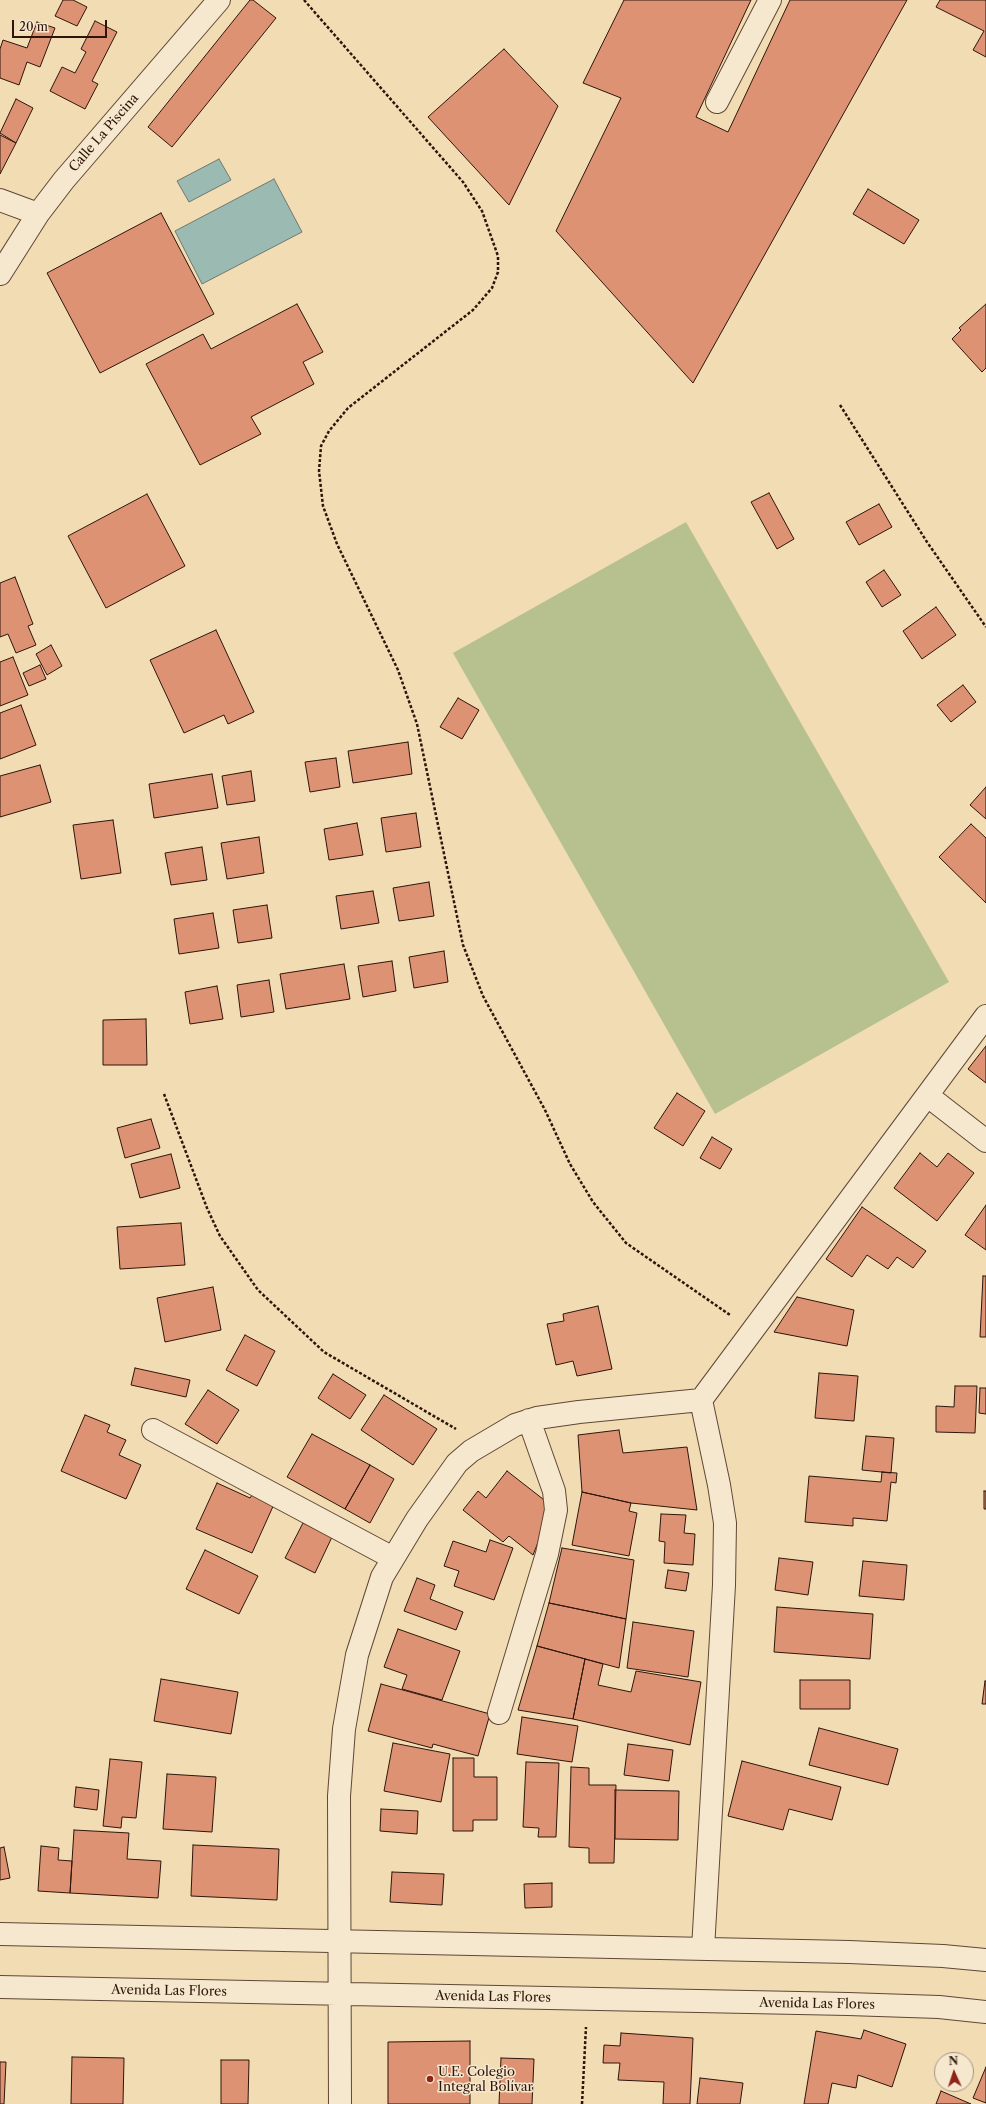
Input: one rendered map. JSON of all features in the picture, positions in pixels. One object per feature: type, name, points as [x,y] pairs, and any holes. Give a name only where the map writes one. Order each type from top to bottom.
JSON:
[{"type":"street","name":"Calle La Piscina","points":[[0,274],[38,214],[205,9],[219,0]]},
{"type":"street","points":[[717,102],[770,0]]},
{"type":"street","points":[[0,200],[38,214]]},
{"type":"street","points":[[340,2104],[339,1796],[344,1729],[358,1655],[371,1608],[382,1576],[417,1519],[457,1463],[482,1444],[515,1425],[529,1420],[587,1411],[701,1400],[986,1016]]},
{"type":"street","points":[[928,1096],[986,1141]]},
{"type":"street","points":[[701,1400],[719,1485],[725,1523],[724,1585],[703,1949]]},
{"type":"street","points":[[499,1713],[547,1554],[556,1510],[554,1491],[529,1420]]},
{"type":"street","points":[[153,1430],[393,1558]]},
{"type":"street","points":[[0,1934],[912,1954],[986,1960]]},
{"type":"street","name":"Avenida Las Flores","points":[[0,1987],[848,2004],[939,2007],[986,2012]]},
{"type":"path","points":[[304,0],[463,182],[482,211],[498,256],[498,272],[492,288],[473,310],[348,408],[329,431],[321,446],[319,471],[323,506],[335,537],[398,670],[416,724],[463,945],[483,996],[545,1110],[570,1164],[593,1202],[626,1243],[753,1330]]},
{"type":"path","points":[[840,404],[927,542],[986,627]]},
{"type":"path","points":[[164,1094],[207,1208],[220,1236],[258,1290],[324,1352],[482,1444]]},
{"type":"path","points":[[582,2104],[587,1999]]},
{"type":"green space","points":[[686,522],[949,982],[715,1114],[453,653]]},
{"type":"water","points":[[219,159],[231,180],[189,202],[177,181]]},
{"type":"water","points":[[274,179],[302,232],[202,284],[175,231]]},
{"type":"building","points":[[63,0],[73,0],[87,7],[77,26],[55,16]]},
{"type":"building","points":[[250,0],[253,0],[276,18],[172,147],[148,127]]},
{"type":"building","points":[[624,0],[751,0],[696,117],[728,132],[790,0],[907,0],[693,383],[556,231],[621,98],[583,83]]},
{"type":"building","points":[[940,0],[986,0],[986,57],[973,50],[984,31],[936,7]]},
{"type":"building","points":[[95,21],[117,32],[92,81],[98,84],[85,109],[50,91],[62,67],[75,73],[86,52],[81,49]]},
{"type":"building","points":[[37,22],[55,28],[40,67],[27,62],[19,85],[0,78],[0,49],[3,40],[27,48]]},
{"type":"building","points":[[504,49],[558,106],[509,205],[428,117]]},
{"type":"building","points":[[16,99],[33,108],[16,143],[0,133]]},
{"type":"building","points":[[0,135],[16,143],[0,174]]},
{"type":"building","points":[[868,189],[919,220],[904,244],[853,214]]},
{"type":"building","points":[[161,213],[214,314],[100,373],[47,273]]},
{"type":"building","points":[[297,304],[323,352],[303,362],[314,384],[251,417],[261,434],[200,465],[146,364],[203,334],[211,349]]},
{"type":"building","points":[[986,304],[986,368],[982,372],[952,339],[961,330],[959,328]]},
{"type":"building","points":[[769,493],[794,539],[777,549],[751,502]]},
{"type":"building","points":[[147,494],[185,566],[106,608],[68,536]]},
{"type":"building","points":[[879,504],[892,527],[859,545],[846,522]]},
{"type":"building","points":[[884,570],[901,595],[882,607],[866,582]]},
{"type":"building","points":[[15,577],[33,624],[28,626],[36,645],[16,653],[8,634],[0,637],[0,583]]},
{"type":"building","points":[[936,607],[956,635],[922,659],[903,631]]},
{"type":"building","points":[[216,630],[254,712],[228,724],[224,715],[184,733],[150,660]]},
{"type":"building","points":[[51,645],[62,666],[47,675],[36,654]]},
{"type":"building","points":[[13,657],[28,695],[0,706],[0,662]]},
{"type":"building","points":[[40,665],[46,679],[29,686],[23,673]]},
{"type":"building","points":[[963,685],[976,702],[951,722],[937,705]]},
{"type":"building","points":[[458,698],[479,710],[462,739],[440,727]]},
{"type":"building","points":[[21,705],[36,745],[0,759],[0,713]]},
{"type":"building","points":[[408,742],[412,774],[353,783],[348,751]]},
{"type":"building","points":[[336,758],[340,787],[310,792],[305,762]]},
{"type":"building","points":[[40,765],[51,802],[0,817],[0,776]]},
{"type":"building","points":[[251,771],[255,801],[227,805],[222,776]]},
{"type":"building","points":[[212,774],[218,808],[154,818],[149,784]]},
{"type":"building","points":[[986,787],[986,819],[970,805]]},
{"type":"building","points":[[416,813],[421,847],[386,852],[381,818]]},
{"type":"building","points":[[113,820],[121,873],[81,879],[73,825]]},
{"type":"building","points":[[357,823],[363,855],[329,860],[324,829]]},
{"type":"building","points":[[971,824],[986,838],[986,903],[939,857]]},
{"type":"building","points":[[259,837],[264,873],[227,879],[221,843]]},
{"type":"building","points":[[202,847],[207,880],[171,885],[165,853]]},
{"type":"building","points":[[429,882],[434,916],[399,921],[393,888]]},
{"type":"building","points":[[373,891],[379,923],[341,929],[336,896]]},
{"type":"building","points":[[267,905],[272,938],[238,943],[233,910]]},
{"type":"building","points":[[213,913],[219,948],[179,954],[174,919]]},
{"type":"building","points":[[444,951],[448,982],[414,988],[409,957]]},
{"type":"building","points":[[392,961],[396,991],[363,997],[358,966]]},
{"type":"building","points":[[344,964],[350,999],[286,1009],[280,974]]},
{"type":"building","points":[[269,980],[274,1012],[241,1017],[237,985]]},
{"type":"building","points":[[217,986],[223,1019],[190,1024],[185,992]]},
{"type":"building","points":[[146,1019],[147,1065],[103,1065],[103,1020]]},
{"type":"building","points":[[986,1046],[986,1083],[968,1069]]},
{"type":"building","points":[[677,1093],[705,1111],[683,1146],[654,1128]]},
{"type":"building","points":[[151,1119],[160,1148],[125,1158],[117,1128]]},
{"type":"building","points":[[712,1137],[732,1149],[720,1169],[700,1158]]},
{"type":"building","points":[[920,1153],[937,1167],[948,1153],[974,1173],[937,1221],[894,1188]]},
{"type":"building","points":[[171,1154],[180,1188],[140,1198],[131,1164]]},
{"type":"building","points":[[986,1205],[986,1250],[965,1235]]},
{"type":"building","points":[[862,1207],[926,1251],[913,1268],[897,1257],[888,1269],[867,1255],[852,1277],[826,1259]]},
{"type":"building","points":[[181,1223],[185,1265],[120,1269],[117,1227]]},
{"type":"building","points":[[983,1276],[986,1276],[986,1337],[980,1337]]},
{"type":"building","points":[[213,1287],[221,1330],[165,1342],[157,1298]]},
{"type":"building","points":[[797,1297],[854,1310],[847,1346],[774,1332]]},
{"type":"building","points":[[598,1306],[612,1369],[577,1376],[573,1361],[556,1365],[547,1324],[564,1321],[563,1314]]},
{"type":"building","points":[[245,1335],[275,1351],[257,1386],[226,1370]]},
{"type":"building","points":[[135,1368],[190,1380],[186,1397],[131,1385]]},
{"type":"building","points":[[819,1373],[858,1376],[854,1421],[815,1418]]},
{"type":"building","points":[[333,1374],[366,1395],[350,1419],[318,1398]]},
{"type":"building","points":[[955,1386],[977,1386],[975,1433],[936,1432],[936,1406],[954,1407]]},
{"type":"building","points":[[980,1388],[986,1388],[986,1414],[979,1413]]},
{"type":"building","points":[[208,1390],[239,1410],[217,1444],[185,1424]]},
{"type":"building","points":[[384,1395],[437,1429],[413,1465],[361,1430]]},
{"type":"building","points":[[85,1415],[110,1425],[107,1432],[126,1440],[119,1455],[141,1465],[126,1499],[61,1471]]},
{"type":"building","points":[[619,1430],[623,1453],[687,1447],[697,1510],[631,1503],[582,1492],[578,1435]]},
{"type":"building","points":[[312,1434],[370,1465],[345,1509],[287,1477]]},
{"type":"building","points":[[866,1436],[894,1438],[891,1473],[862,1470]]},
{"type":"building","points":[[370,1465],[394,1479],[370,1523],[345,1509]]},
{"type":"building","points":[[507,1471],[548,1503],[547,1520],[533,1555],[509,1536],[503,1542],[463,1510],[478,1491],[486,1498]]},
{"type":"building","points":[[882,1472],[897,1473],[896,1483],[891,1482],[887,1521],[853,1518],[853,1526],[805,1522],[809,1476],[881,1482]]},
{"type":"building","points":[[217,1483],[250,1498],[254,1492],[275,1502],[252,1553],[196,1529]]},
{"type":"building","points":[[984,1491],[986,1491],[986,1509],[984,1509]]},
{"type":"building","points":[[582,1492],[631,1503],[629,1511],[637,1513],[629,1556],[572,1545]]},
{"type":"building","points":[[661,1514],[686,1515],[684,1533],[695,1534],[693,1565],[664,1563],[665,1542],[659,1541]]},
{"type":"building","points":[[303,1523],[332,1537],[315,1573],[285,1558]]},
{"type":"building","points":[[490,1540],[513,1548],[494,1600],[454,1586],[459,1571],[444,1566],[453,1541],[486,1552]]},
{"type":"building","points":[[562,1548],[634,1560],[626,1619],[549,1603]]},
{"type":"building","points":[[205,1550],[258,1576],[239,1614],[186,1589]]},
{"type":"building","points":[[779,1558],[813,1562],[808,1595],[775,1590]]},
{"type":"building","points":[[863,1561],[907,1565],[904,1600],[859,1596]]},
{"type":"building","points":[[668,1570],[689,1573],[686,1591],[665,1588]]},
{"type":"building","points":[[417,1578],[435,1585],[430,1599],[463,1612],[456,1630],[404,1611]]},
{"type":"building","points":[[549,1603],[626,1619],[619,1668],[537,1646]]},
{"type":"building","points":[[777,1607],[873,1614],[870,1659],[774,1652]]},
{"type":"building","points":[[633,1622],[694,1631],[688,1677],[627,1668]]},
{"type":"building","points":[[398,1629],[460,1651],[442,1700],[402,1689],[407,1675],[384,1667]]},
{"type":"building","points":[[537,1646],[585,1659],[573,1719],[518,1710]]},
{"type":"building","points":[[585,1659],[603,1664],[598,1685],[631,1692],[636,1671],[701,1682],[690,1745],[573,1719]]},
{"type":"building","points":[[161,1679],[238,1692],[231,1734],[154,1721]]},
{"type":"building","points":[[800,1680],[850,1680],[850,1709],[800,1709]]},
{"type":"building","points":[[985,1681],[986,1704],[982,1704]]},
{"type":"building","points":[[381,1684],[490,1714],[478,1756],[433,1744],[432,1748],[368,1731]]},
{"type":"building","points":[[522,1717],[578,1726],[572,1762],[517,1754]]},
{"type":"building","points":[[819,1728],[898,1749],[888,1785],[809,1765]]},
{"type":"building","points":[[393,1743],[450,1754],[441,1802],[384,1791]]},
{"type":"building","points":[[628,1744],[673,1750],[669,1781],[624,1775]]},
{"type":"building","points":[[453,1758],[474,1758],[474,1777],[497,1777],[497,1820],[473,1820],[473,1831],[453,1831]]},
{"type":"building","points":[[110,1759],[142,1762],[136,1818],[122,1817],[121,1828],[103,1826]]},
{"type":"building","points":[[742,1761],[841,1787],[832,1820],[789,1809],[783,1830],[728,1816]]},
{"type":"building","points":[[526,1762],[559,1763],[556,1837],[538,1837],[539,1828],[523,1827]]},
{"type":"building","points":[[571,1767],[589,1768],[589,1785],[616,1785],[614,1863],[589,1863],[589,1848],[569,1847]]},
{"type":"building","points":[[167,1774],[216,1777],[212,1832],[163,1829]]},
{"type":"building","points":[[76,1787],[99,1790],[97,1810],[74,1807]]},
{"type":"building","points":[[615,1790],[679,1791],[678,1840],[615,1839]]},
{"type":"building","points":[[381,1809],[418,1811],[417,1834],[380,1831]]},
{"type":"building","points":[[74,1830],[129,1833],[127,1859],[161,1861],[158,1898],[70,1893]]},
{"type":"building","points":[[193,1845],[279,1849],[277,1900],[191,1896]]},
{"type":"building","points":[[41,1846],[59,1848],[58,1860],[72,1861],[70,1893],[38,1891]]},
{"type":"building","points":[[4,1847],[10,1878],[0,1880],[0,1848]]},
{"type":"building","points":[[392,1872],[444,1874],[442,1905],[390,1902]]},
{"type":"building","points":[[552,1883],[552,1907],[525,1908],[524,1884]]},
{"type":"building","points":[[864,2030],[906,2044],[892,2087],[858,2075],[856,2088],[832,2083],[828,2104],[804,2104],[816,2031],[861,2039]]},
{"type":"building","points":[[621,2033],[693,2038],[690,2104],[663,2104],[664,2082],[618,2080],[620,2063],[603,2063],[604,2045],[620,2046]]},
{"type":"building","points":[[470,2041],[470,2104],[388,2104],[388,2042]]},
{"type":"building","points":[[72,2057],[124,2058],[123,2104],[71,2104]]},
{"type":"building","points":[[501,2058],[534,2059],[532,2104],[499,2104]]},
{"type":"building","points":[[221,2060],[249,2060],[248,2104],[221,2104]]},
{"type":"building","points":[[0,2062],[6,2062],[4,2104],[0,2104]]},
{"type":"building","points":[[986,2067],[986,2103],[973,2098]]},
{"type":"building","points":[[700,2078],[743,2083],[740,2104],[697,2104]]},
{"type":"building","points":[[941,2092],[943,2092],[971,2104],[936,2104]]},
{"type":"place","name":"U.E. Colegio Integral Bolívar","points":[[430,2079]]}]
